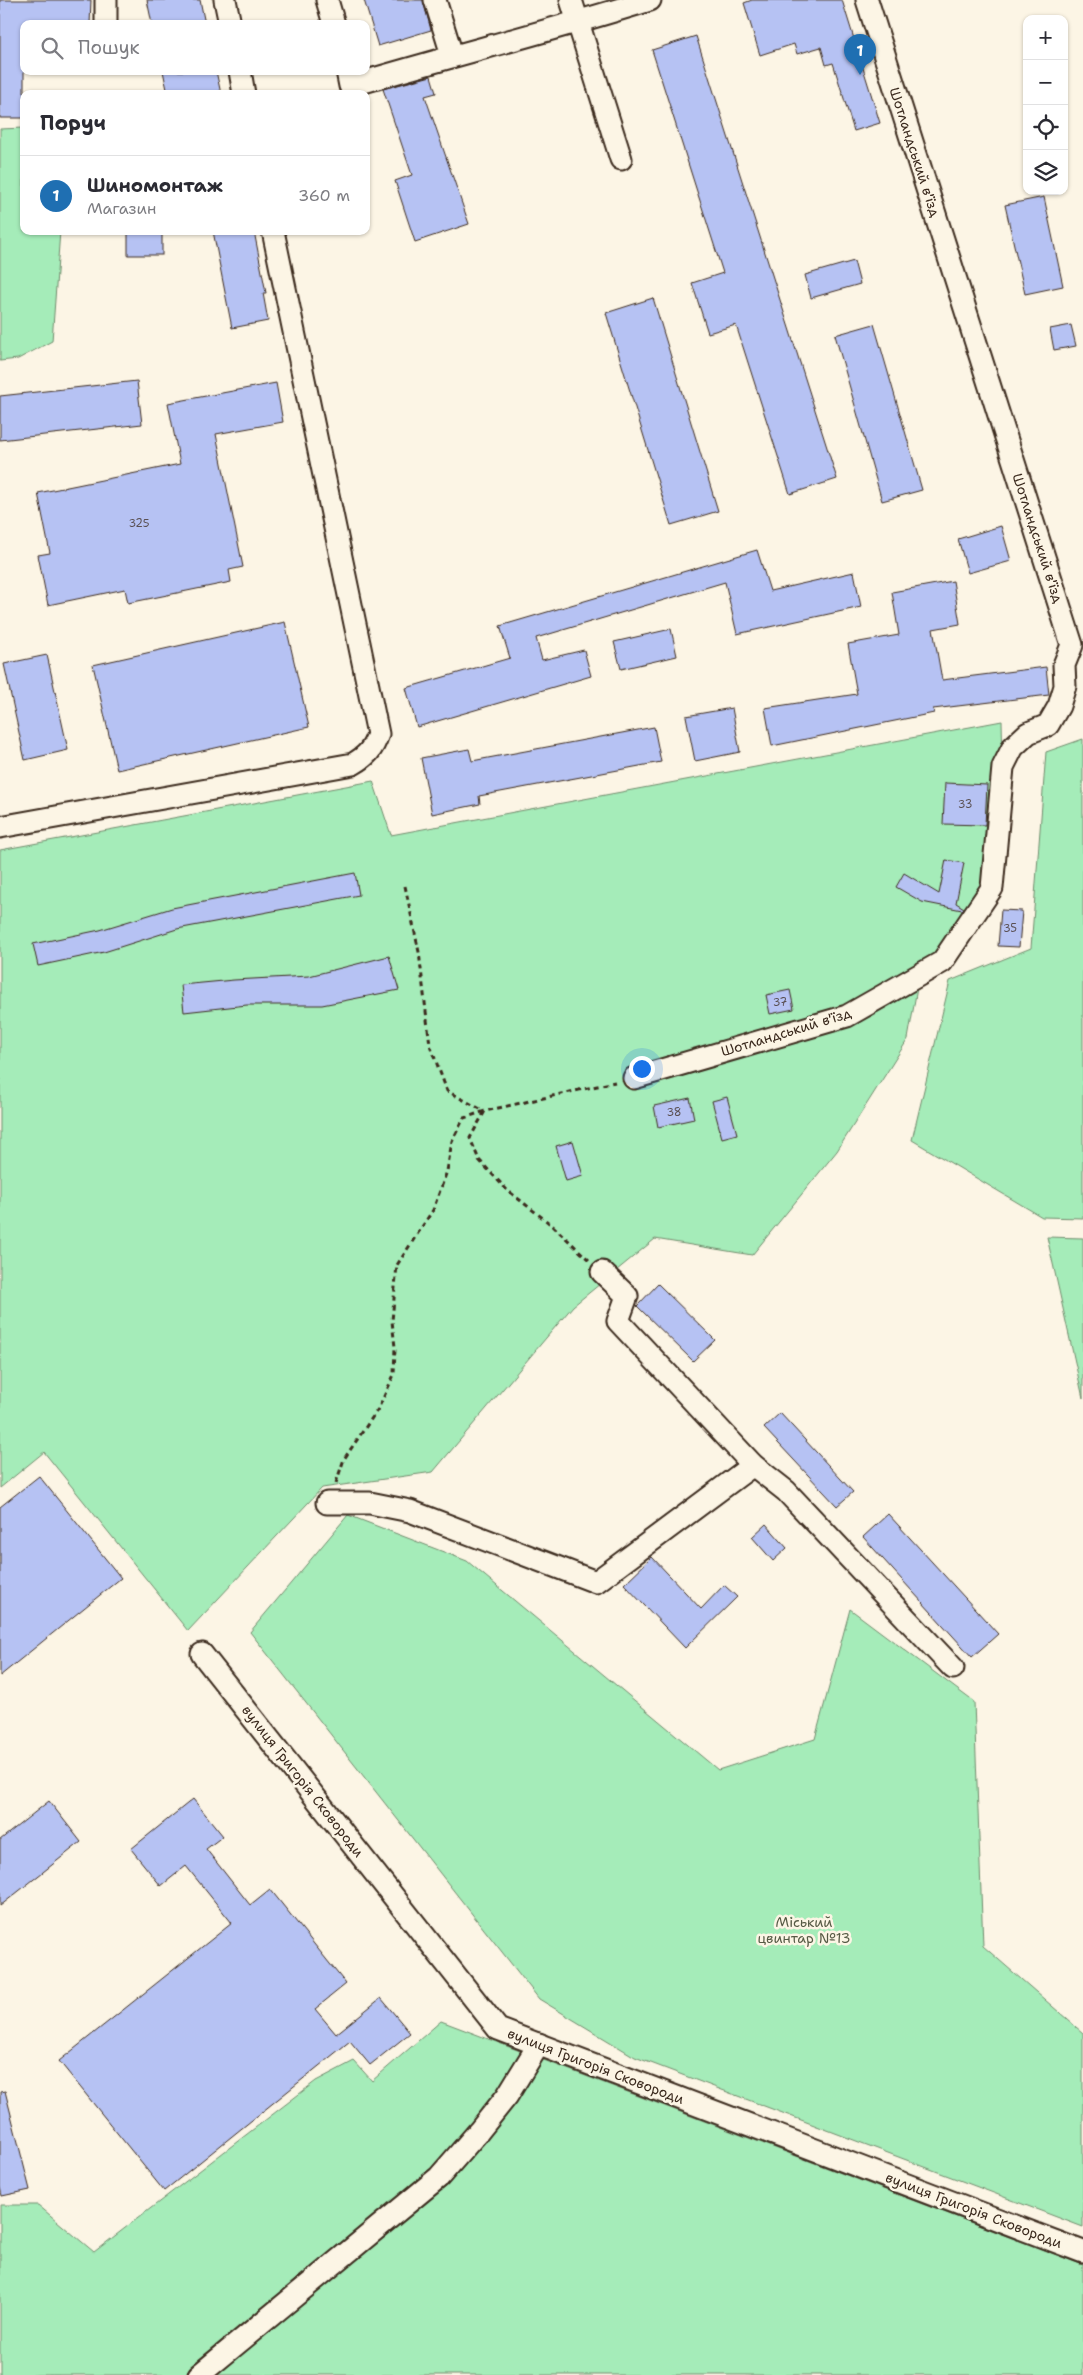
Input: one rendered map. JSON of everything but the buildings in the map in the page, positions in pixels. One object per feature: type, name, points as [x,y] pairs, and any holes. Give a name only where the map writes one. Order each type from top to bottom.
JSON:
[{"type":"street","points":[[106,0],[106,20]]},
{"type":"street","points":[[225,0],[229,20]]},
{"type":"street","points":[[327,0],[333,20]]},
{"type":"street","points":[[435,0],[452,55]]},
{"type":"street","points":[[571,0],[621,159]]},
{"type":"street","points":[[347,75],[350,86],[452,55],[578,22],[650,0]]},
{"type":"street","name":"Шотландський в'їзд","points":[[634,1078],[847,1016],[942,962],[992,888],[1003,767],[1013,748],[1028,733],[1048,724],[1059,706],[1064,686],[1064,665],[1078,648],[867,0]]},
{"type":"street","points":[[241,75],[243,90]]},
{"type":"street","points":[[0,827],[353,764],[365,757],[374,747],[378,734],[274,235]]},
{"type":"street","points":[[602,1272],[627,1296],[618,1321],[753,1466],[786,1491],[954,1668]]},
{"type":"street","points":[[330,1497],[410,1511],[596,1582],[753,1466]]},
{"type":"street","name":"вулиця Григорія Сковороди","points":[[202,1654],[498,2029],[1083,2252]]},
{"type":"street","points":[[198,2375],[439,2177],[507,2096],[539,2044]]},
{"type":"path","points":[[405,886],[419,952],[430,1045],[446,1091],[485,1111]]},
{"type":"path","points":[[330,1497],[344,1459],[378,1409],[394,1375],[392,1322],[397,1265],[433,1210],[447,1171],[452,1141],[464,1118],[485,1111],[634,1078]]},
{"type":"path","points":[[485,1111],[470,1138],[479,1160],[507,1190],[553,1226],[602,1272]]},
{"type":"green space","points":[[20,128],[20,235],[60,235],[52,341],[18,359],[0,361],[0,129]]},
{"type":"green space","points":[[1002,721],[1005,861],[917,988],[908,1039],[837,1151],[752,1255],[655,1239],[573,1306],[433,1472],[322,1488],[188,1631],[44,1452],[0,1488],[0,850],[373,781],[391,835]]},
{"type":"green space","points":[[1083,739],[1083,1218],[1042,1217],[912,1140],[950,981],[1031,948],[1046,752]]},
{"type":"green space","points":[[1047,1237],[1083,1238],[1083,1398]]},
{"type":"green space","name":"Міський цвинтар №13","points":[[348,1515],[467,1561],[718,1770],[815,1739],[850,1609],[974,1702],[983,1946],[1083,2033],[1083,2227],[635,2057],[539,1999],[250,1632]]},
{"type":"green space","points":[[441,2021],[1083,2265],[1083,2375],[0,2375],[0,2205],[38,2205],[94,2252],[316,2081],[354,2061],[372,2081]]},
{"type":"place","name":"Шиномонтаж","points":[[860,75]]}]
